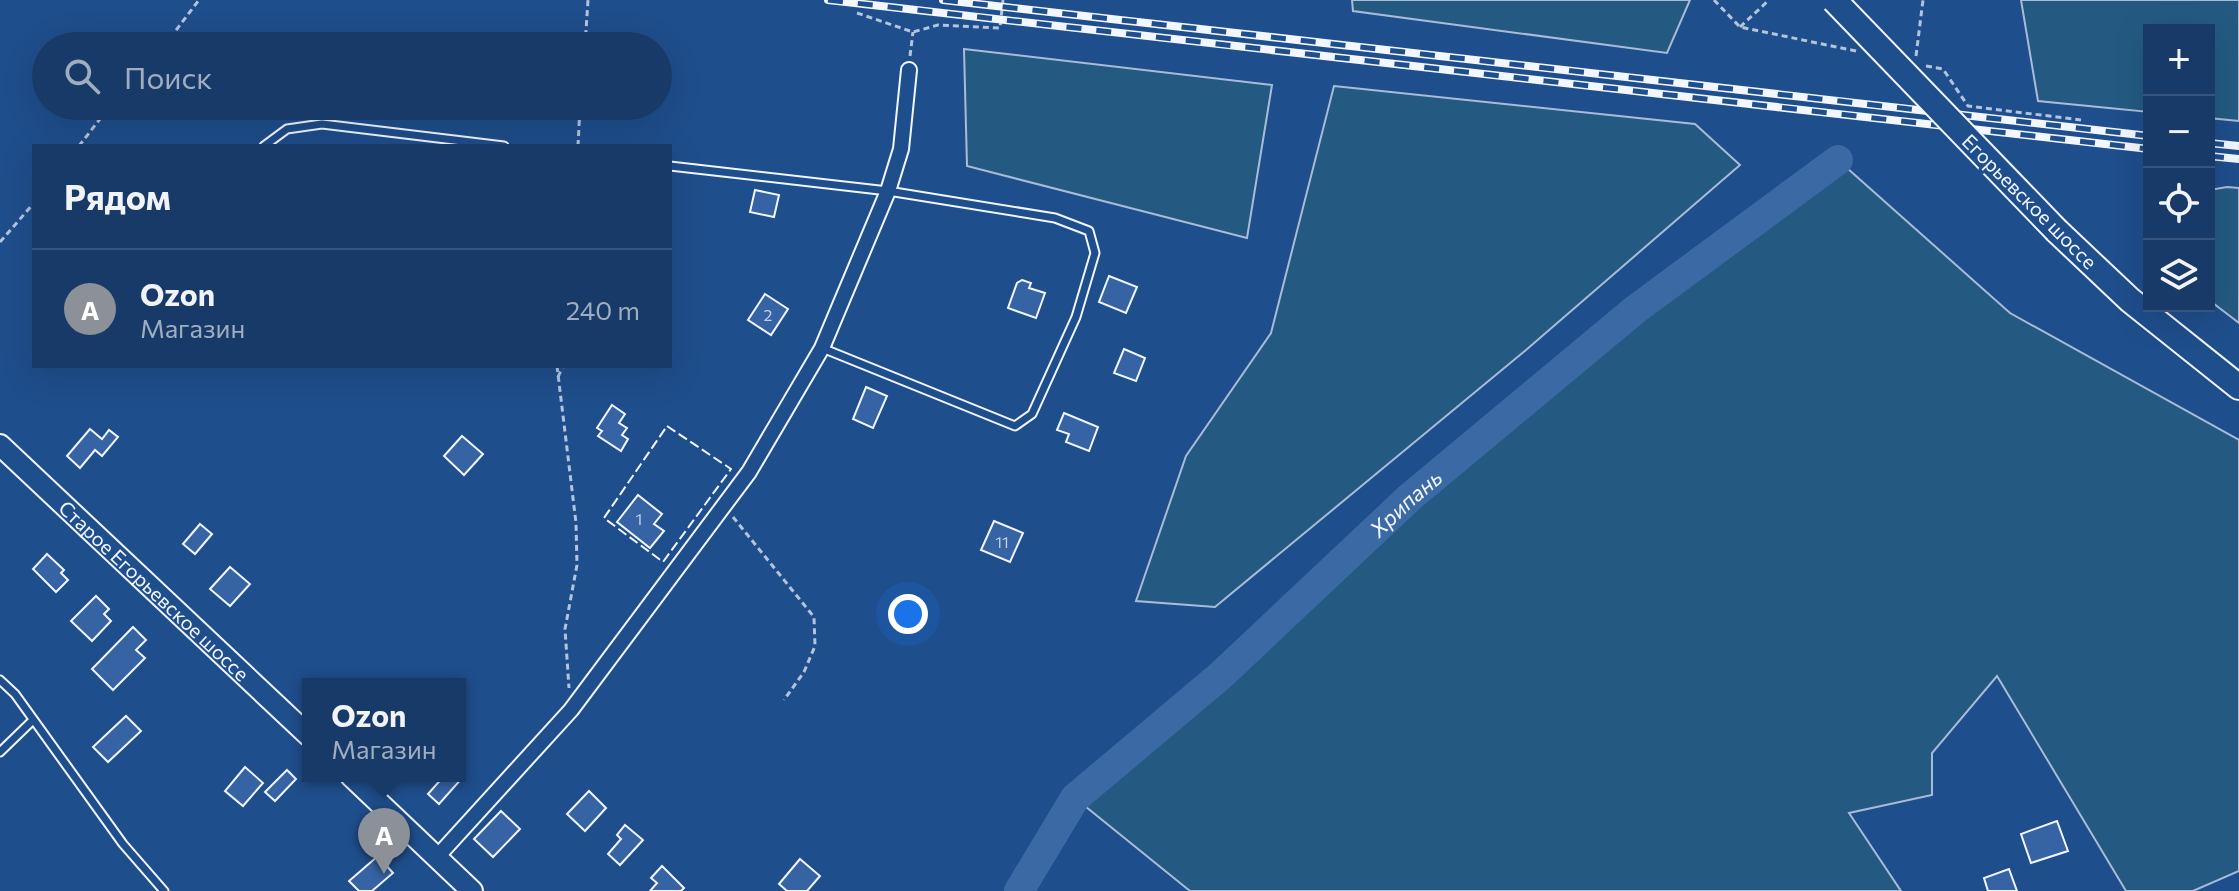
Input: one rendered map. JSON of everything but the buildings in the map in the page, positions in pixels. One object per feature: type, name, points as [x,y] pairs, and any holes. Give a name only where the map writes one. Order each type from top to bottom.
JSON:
[{"type":"main road","name":"Егорьевское шоссе","points":[[1834,0],[2057,231],[2130,300],[2239,387]]},
{"type":"main road","name":"Старое Егорьевское шоссе","points":[[0,445],[302,729]]},
{"type":"main road","points":[[357,782],[437,857],[462,887]]},
{"type":"street","points":[[437,857],[571,710],[725,507],[822,348],[888,191],[901,149],[909,70]]},
{"type":"lane","points":[[267,144],[287,129],[322,124],[487,144]]},
{"type":"lane","points":[[672,166],[888,191],[1055,218],[1089,231],[1095,253],[1076,317],[1032,414],[1015,426],[822,348]]},
{"type":"lane","points":[[0,680],[15,694],[123,844],[164,891]]},
{"type":"lane","points":[[0,752],[32,721]]},
{"type":"path","points":[[175,32],[199,0]]},
{"type":"path","points":[[586,32],[588,0]]},
{"type":"path","points":[[857,13],[913,32],[938,25],[1000,28],[1003,0]]},
{"type":"path","points":[[1714,0],[1740,27],[1856,51]]},
{"type":"path","points":[[1740,27],[1769,0]]},
{"type":"path","points":[[1923,0],[1915,64],[1943,69],[1968,106],[2081,120]]},
{"type":"path","points":[[909,70],[913,32]]},
{"type":"path","points":[[81,144],[99,120]]},
{"type":"path","points":[[578,144],[579,120]]},
{"type":"path","points":[[0,242],[32,205]]},
{"type":"path","points":[[557,368],[576,523],[577,565],[565,629],[571,710]]},
{"type":"path","points":[[558,378],[562,368]]},
{"type":"path","points":[[725,507],[814,617],[815,646],[804,672],[784,700]]},
{"type":"shaded area","points":[[1352,0],[1690,0],[1667,53],[1353,11]]},
{"type":"shaded area","points":[[2021,0],[2239,0],[2239,121],[2215,119],[2215,24],[2143,24],[2143,111],[2038,101]]},
{"type":"shaded area","points":[[964,49],[1272,85],[1247,238],[967,166]]},
{"type":"shaded area","points":[[1334,86],[1695,124],[1740,165],[1526,350],[1215,607],[1136,601],[1186,456],[1271,333]]},
{"type":"shaded area","points":[[1838,160],[2010,313],[2239,440],[2239,871],[2193,891],[2126,891],[1997,676],[1932,753],[1932,795],[1849,813],[1901,891],[1190,891],[1075,798],[1220,676],[1409,498],[1557,373],[1636,309]]},
{"type":"shaded area","points":[[2239,188],[2239,323],[2215,305],[2215,189]]},
{"type":"waterway","name":"Хрипань","points":[[1019,891],[1075,798],[1220,676],[1409,498],[1636,309],[1838,160]]},
{"type":"railway","points":[[828,0],[2143,148]]},
{"type":"railway","points":[[943,0],[2143,135]]},
{"type":"railway","points":[[2215,144],[2239,146]]},
{"type":"railway","points":[[2215,157],[2239,159]]},
{"type":"fence","points":[[667,426],[731,469],[663,562],[604,518],[667,426]]},
{"type":"place","name":"Ozon","points":[[384,874]]}]
